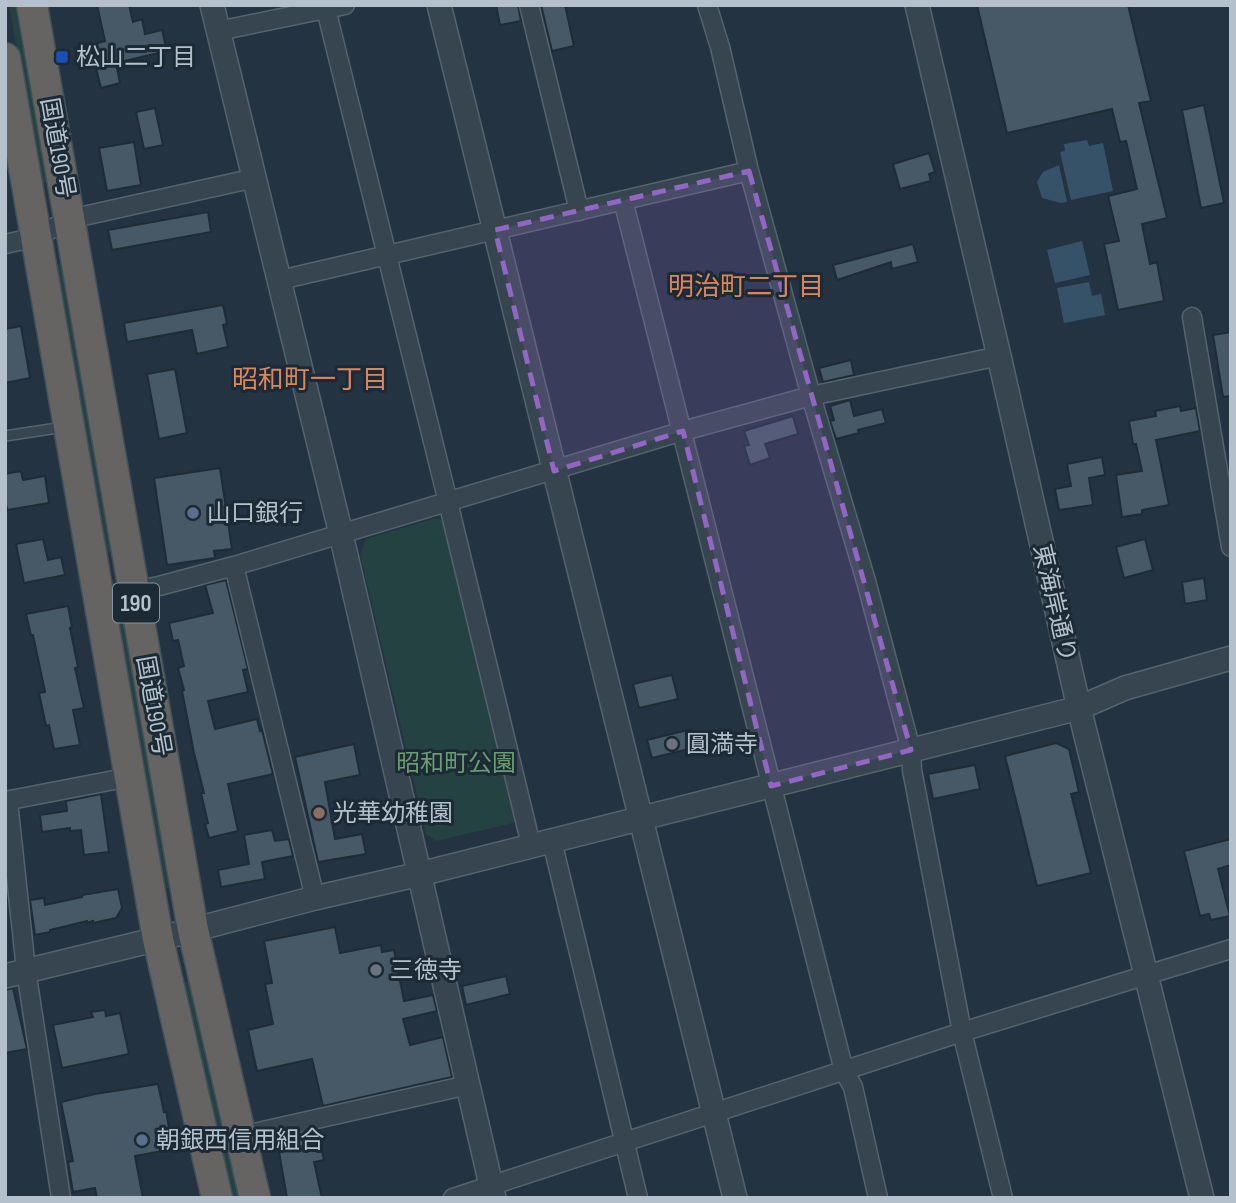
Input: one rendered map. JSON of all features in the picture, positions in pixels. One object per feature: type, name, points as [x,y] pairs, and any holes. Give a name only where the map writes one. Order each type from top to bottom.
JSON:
[{"type":"highway","name":"国道190号","points":[[32,5],[193,930],[255,1198]]},
{"type":"highway","name":"国道190号","points":[[5,58],[158,939],[217,1198]]},
{"type":"street","points":[[212,5],[341,534],[493,1192]]},
{"type":"street","points":[[218,31],[345,5]]},
{"type":"street","points":[[439,5],[735,1198]]},
{"type":"street","points":[[529,5],[579,211]]},
{"type":"street","points":[[707,5],[720,47],[749,171],[811,396],[866,581],[911,750],[912,770],[962,1032],[1003,1198]]},
{"type":"street","name":"東海岸通り","points":[[917,5],[1079,708],[1202,1198]]},
{"type":"street","points":[[316,9],[387,256],[448,502],[638,1198]]},
{"type":"street","points":[[280,280],[749,171]]},
{"type":"street","points":[[5,244],[36,237],[70,219],[255,178]]},
{"type":"street","points":[[623,200],[844,1071],[853,1087],[878,1198]]},
{"type":"street","points":[[1192,317],[1231,547]]},
{"type":"street","points":[[99,597],[159,586],[233,566],[683,431],[811,396],[999,356]]},
{"type":"street","points":[[233,566],[315,898]]},
{"type":"street","points":[[16,973],[1079,708],[1125,688],[1231,659]]},
{"type":"street","points":[[61,1198],[16,973],[6,801],[130,777]]},
{"type":"street","points":[[453,1198],[493,1192],[624,1141],[1231,949]]},
{"type":"street","points":[[241,1136],[468,1085]]},
{"type":"lane","points":[[5,436],[69,426]]},
{"type":"highlighted area","points":[[749,171],[911,750],[771,786],[683,431],[554,471],[495,230]]},
{"type":"green space","points":[[9,5],[18,5],[49,182],[40,183]]},
{"type":"green space","points":[[67,263],[115,551],[105,553],[55,265]]},
{"type":"green space","name":"昭和町公園","points":[[436,518],[445,521],[517,822],[436,841],[426,834],[360,554],[366,539]]},
{"type":"green space","points":[[125,622],[174,887],[162,889],[118,623]]},
{"type":"green space","points":[[193,981],[241,1198],[229,1198],[182,984]]},
{"type":"water","points":[[1087,140],[1089,146],[1103,143],[1113,191],[1071,200],[1060,152],[1065,151],[1064,144]]},
{"type":"water","points":[[1059,165],[1067,202],[1061,203],[1042,198],[1037,182],[1043,172]]},
{"type":"water","points":[[1082,241],[1090,275],[1055,283],[1047,250]]},
{"type":"water","points":[[1089,282],[1092,296],[1101,294],[1105,315],[1064,323],[1057,288]]},
{"type":"building","points":[[97,5],[129,5],[133,22],[142,19],[145,34],[162,30],[167,51],[116,63],[120,83],[101,88],[90,45],[105,41]]},
{"type":"building","points":[[496,5],[518,5],[521,21],[500,25]]},
{"type":"building","points":[[541,5],[565,5],[574,46],[552,51]]},
{"type":"building","points":[[977,5],[1128,5],[1151,101],[1139,103],[1167,218],[1142,224],[1150,264],[1157,262],[1164,301],[1118,310],[1104,244],[1119,241],[1108,196],[1137,189],[1126,141],[1120,142],[1112,109],[1007,133]]},
{"type":"building","points":[[1204,105],[1224,203],[1201,208],[1182,110]]},
{"type":"building","points":[[155,108],[163,145],[144,149],[136,112]]},
{"type":"building","points":[[134,142],[141,185],[107,191],[99,148]]},
{"type":"building","points":[[929,153],[935,172],[929,174],[931,181],[900,189],[893,164]]},
{"type":"building","points":[[208,212],[211,232],[112,250],[108,230]]},
{"type":"building","points":[[913,244],[918,262],[892,269],[891,262],[837,280],[833,265]]},
{"type":"building","points":[[223,305],[227,324],[223,325],[228,347],[197,354],[192,330],[127,342],[124,323]]},
{"type":"building","points":[[21,326],[30,378],[5,383],[5,329]]},
{"type":"building","points":[[1231,332],[1231,396],[1223,397],[1213,335]]},
{"type":"building","points":[[851,360],[854,375],[823,382],[819,368]]},
{"type":"building","points":[[175,369],[187,433],[159,439],[147,374]]},
{"type":"building","points":[[850,400],[854,416],[882,409],[886,423],[836,439],[830,421],[834,420],[830,406]]},
{"type":"building","points":[[1180,406],[1181,411],[1196,408],[1200,431],[1156,440],[1169,505],[1122,517],[1116,475],[1142,471],[1129,421],[1156,416],[1155,411]]},
{"type":"building","points":[[793,416],[798,434],[765,444],[770,458],[750,465],[744,446],[749,445],[744,431]]},
{"type":"building","points":[[1102,457],[1105,475],[1089,478],[1093,505],[1059,510],[1055,489],[1071,486],[1067,464]]},
{"type":"building","name":"山口銀行","points":[[220,468],[232,549],[214,551],[215,558],[167,565],[154,478]]},
{"type":"building","points":[[21,471],[23,480],[45,476],[49,503],[7,510],[5,474]]},
{"type":"building","points":[[43,539],[48,560],[61,557],[65,575],[24,583],[16,544]]},
{"type":"building","points":[[1145,539],[1153,570],[1124,578],[1116,547]]},
{"type":"building","points":[[1204,578],[1207,600],[1185,604],[1182,582]]},
{"type":"building","points":[[226,580],[248,669],[243,670],[248,692],[208,701],[215,729],[257,719],[273,774],[228,784],[238,831],[209,838],[201,793],[204,793],[178,668],[184,666],[178,640],[173,641],[169,623],[213,613],[205,585]]},
{"type":"building","points":[[68,606],[78,667],[75,668],[84,708],[73,710],[80,745],[54,749],[39,693],[45,692],[26,614]]},
{"type":"building","points":[[672,675],[678,699],[639,708],[633,684]]},
{"type":"building","name":"圓満寺","points":[[692,729],[697,747],[652,758],[647,740]]},
{"type":"building","points":[[1056,743],[1069,749],[1079,792],[1071,794],[1091,873],[1037,886],[1005,756]]},
{"type":"building","points":[[354,744],[360,775],[325,782],[335,839],[362,834],[366,854],[318,862],[295,757]]},
{"type":"building","points":[[975,765],[980,789],[933,799],[928,774]]},
{"type":"building","points":[[101,794],[109,852],[84,855],[81,830],[70,831],[70,828],[42,832],[40,815],[67,811],[66,801]]},
{"type":"building","points":[[272,830],[275,841],[289,839],[293,856],[262,862],[265,879],[221,887],[218,870],[249,864],[244,835]]},
{"type":"building","points":[[1231,839],[1231,865],[1218,869],[1230,916],[1211,920],[1209,914],[1200,916],[1184,851]]},
{"type":"building","points":[[118,889],[122,908],[116,918],[93,923],[87,921],[35,935],[30,900],[44,898],[45,905]]},
{"type":"building","points":[[335,927],[340,953],[381,945],[382,952],[394,950],[404,1001],[433,995],[437,1011],[403,1019],[410,1045],[443,1037],[452,1077],[323,1106],[312,1059],[257,1071],[248,1030],[273,1024],[265,984],[272,983],[264,941]]},
{"type":"building","points":[[506,976],[510,994],[466,1005],[462,986]]},
{"type":"building","points":[[13,988],[27,1049],[5,1053],[5,990]]},
{"type":"building","points":[[105,1010],[106,1016],[120,1013],[129,1054],[62,1068],[53,1025],[93,1017],[91,1012]]},
{"type":"building","points":[[158,1084],[173,1149],[135,1156],[143,1198],[97,1198],[95,1188],[73,1192],[68,1162],[73,1161],[61,1102]]},
{"type":"building","points":[[317,1131],[324,1160],[314,1162],[322,1198],[287,1198],[277,1140]]},
{"type":"place","name":"松山二丁目","points":[[62,57]]},
{"type":"place","name":"山口銀行","points":[[193,513]]},
{"type":"place","name":"圓満寺","points":[[672,744]]},
{"type":"place","name":"光華幼稚園","points":[[319,813]]},
{"type":"place","name":"三徳寺","points":[[376,970]]},
{"type":"place","name":"朝銀西信用組合","points":[[142,1140]]},
{"type":"district","name":"明治町二丁目","points":[[746,286]]},
{"type":"district","name":"昭和町一丁目","points":[[310,379]]}]
